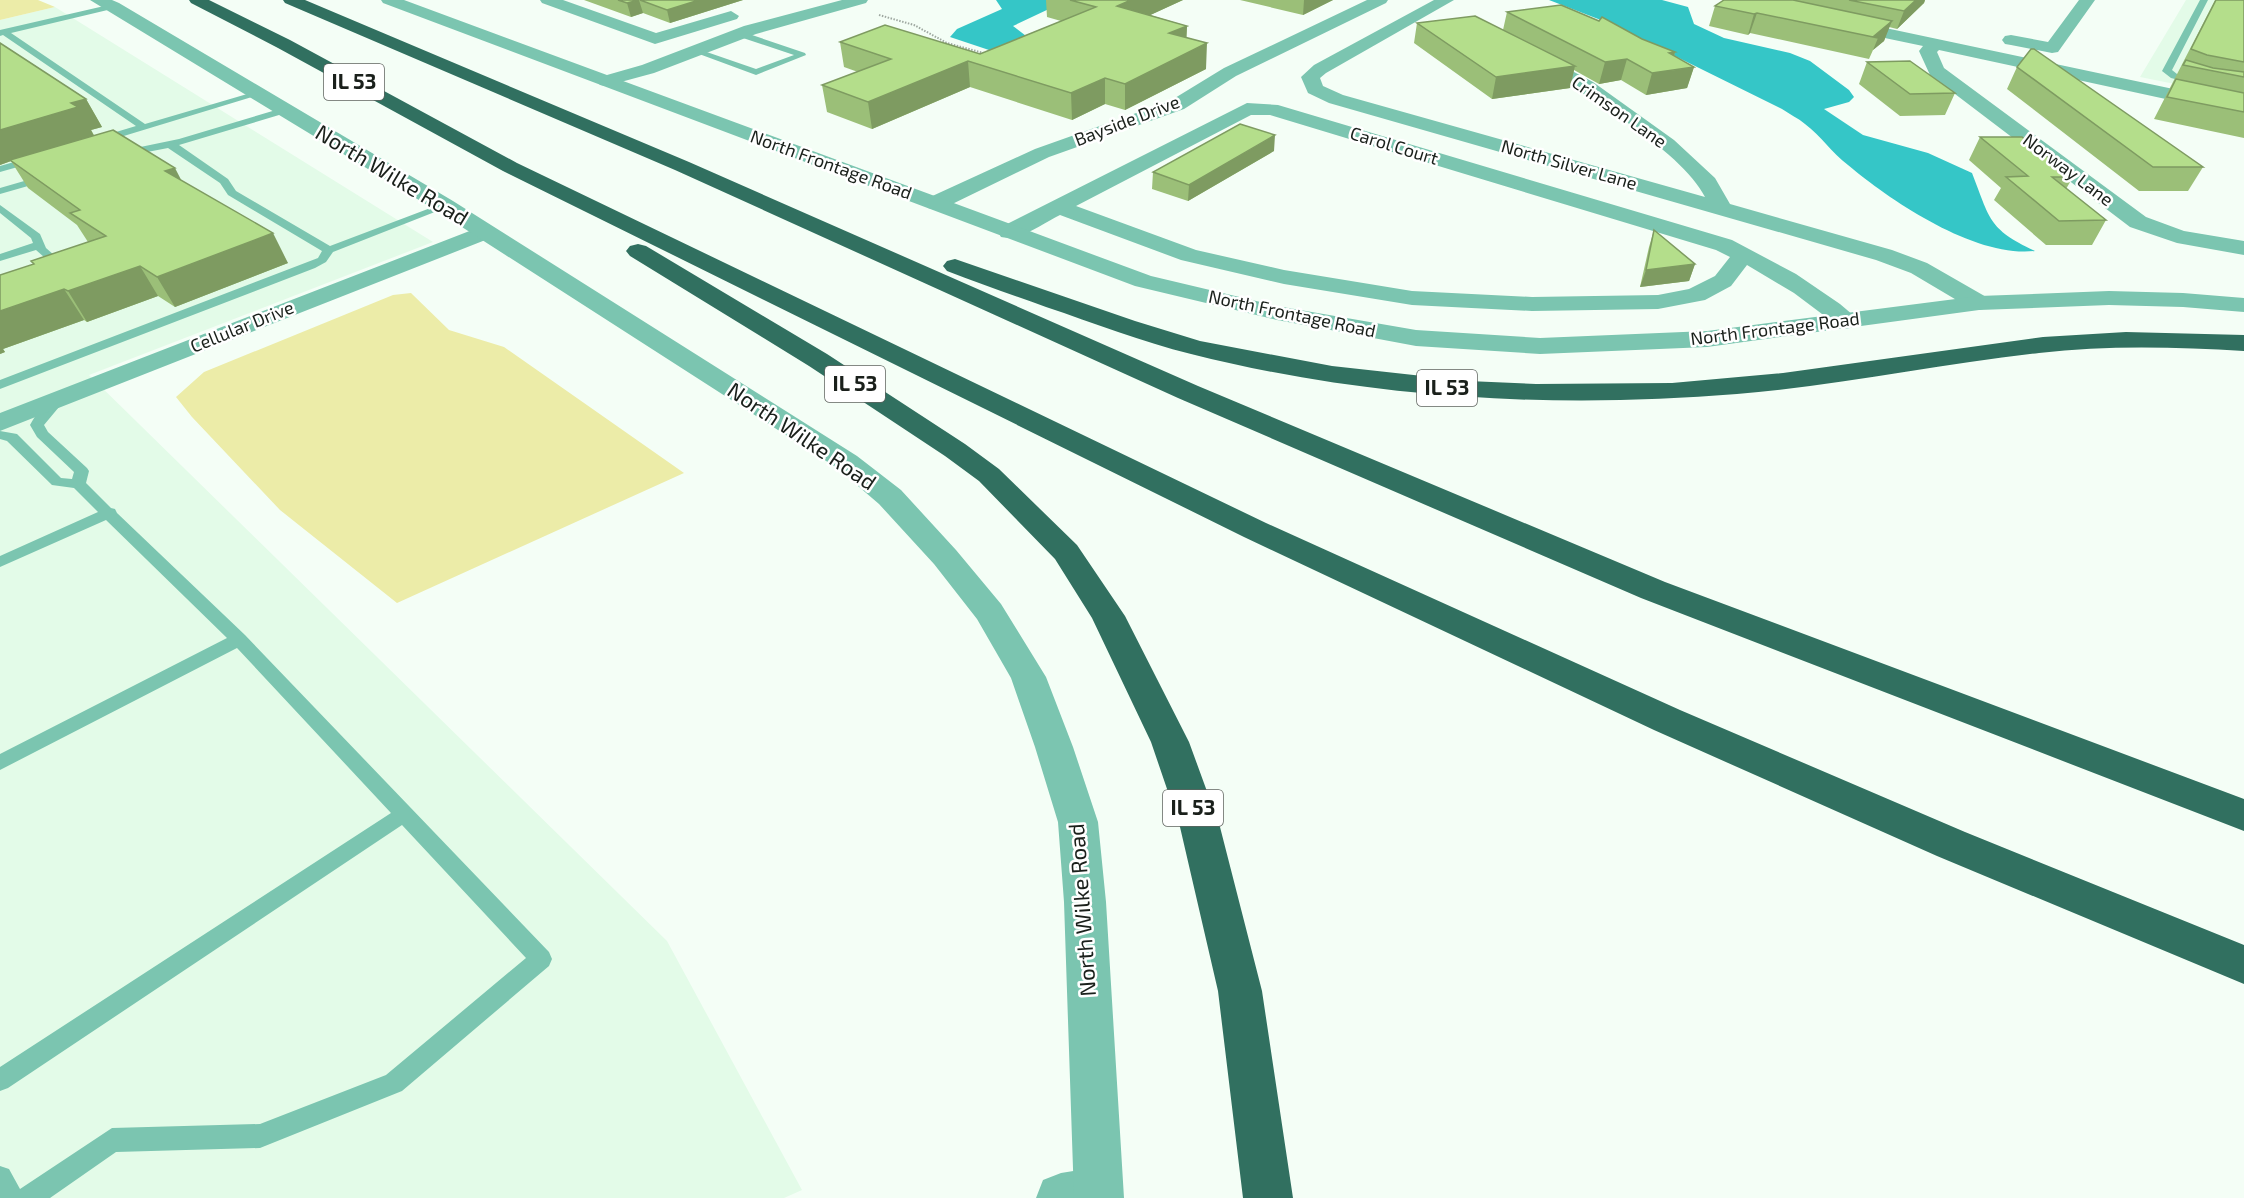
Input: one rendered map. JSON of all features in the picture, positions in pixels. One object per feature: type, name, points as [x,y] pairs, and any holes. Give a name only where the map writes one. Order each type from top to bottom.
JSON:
[{"type":"highway","name":"IL 53","points":[[197,0],[284,44],[510,167],[643,254],[827,366],[956,450],[989,475],[1066,552],[1108,616],[1165,732],[1200,827],[1240,991],[1268,1198]]},
{"type":"highway","name":"IL 53","points":[[291,0],[682,166],[811,206],[969,272],[1196,348],[1367,380],[1463,390],[1557,393],[1660,391],[1743,386],[2085,341],[2185,340],[2244,343]]},
{"type":"highway","points":[[682,166],[1188,392],[1653,590],[2244,815]]},
{"type":"highway","points":[[510,167],[1066,440],[1500,644],[1951,844],[2244,965]]},
{"type":"street","name":"North Frontage Road","points":[[389,0],[1143,281],[1276,314],[1416,338],[1540,346],[1707,339],[1979,303],[2109,298],[2183,300],[2244,305]]},
{"type":"street","points":[[548,0],[655,39],[751,10]]},
{"type":"street","name":"Bayside Drive","points":[[936,203],[1042,153],[1177,105],[1230,72],[1380,0]]},
{"type":"street","points":[[1995,37],[2052,48],[2088,0]]},
{"type":"street","points":[[606,81],[740,34],[852,2]]},
{"type":"street","name":"North Wilke Road","points":[[105,3],[445,206],[847,462],[891,497],[945,557],[989,612],[1028,677],[1078,822],[1085,902],[1086,1196]]},
{"type":"street","name":"North Silver Lane","points":[[1442,8],[1320,69],[1311,78],[1315,89],[1336,99],[1884,255],[1919,268],[1979,303]]},
{"type":"street","points":[[1832,22],[2244,110]]},
{"type":"street","name":"Norway Lane","points":[[1936,43],[1928,51],[1936,71],[2138,222],[2164,234],[2189,241],[2244,248]]},
{"type":"street","name":"Crimson Lane","points":[[1517,48],[1586,86],[1667,144],[1708,182],[1721,208]]},
{"type":"street","name":"Carol Court","points":[[1009,232],[1247,109],[1271,109],[1724,245],[1798,284],[1847,321]]},
{"type":"street","points":[[1057,207],[1189,255],[1284,277],[1412,298],[1532,304],[1658,302],[1696,295],[1723,281],[1744,254]]},
{"type":"street","name":"Cellular Drive","points":[[0,423],[485,232]]},
{"type":"lane","points":[[2204,0],[2168,71],[2174,76],[2210,84]]},
{"type":"lane","points":[[2,32],[105,3]]},
{"type":"lane","points":[[2,32],[144,127]]},
{"type":"lane","points":[[695,51],[756,72],[802,55],[740,34]]},
{"type":"lane","points":[[88,143],[257,94]]},
{"type":"lane","points":[[111,157],[170,144],[286,110]]},
{"type":"lane","points":[[170,144],[224,181],[232,193],[329,250]]},
{"type":"lane","points":[[0,169],[44,156]]},
{"type":"lane","points":[[0,191],[56,174]]},
{"type":"lane","points":[[0,385],[311,266],[322,260],[329,250],[445,206]]},
{"type":"lane","points":[[0,208],[36,236],[39,245],[57,263],[58,266],[41,276]]},
{"type":"lane","points":[[0,258],[39,245]]},
{"type":"lane","points":[[57,401],[41,417],[37,425],[54,445],[82,471],[78,483]]},
{"type":"lane","points":[[0,435],[12,437],[57,482],[78,483],[110,512],[239,639],[541,959],[394,1083],[260,1136],[112,1140],[28,1198]]},
{"type":"lane","points":[[30,455],[54,445]]},
{"type":"lane","points":[[0,562],[110,512]]},
{"type":"lane","points":[[0,763],[239,639]]},
{"type":"lane","points":[[0,1080],[404,814]]},
{"type":"lane","points":[[0,1178],[11,1198]]},
{"type":"path","points":[[852,2],[914,25],[947,43],[994,56]]},
{"type":"shaded area","points":[[2186,0],[2244,0],[2244,98],[2140,77]]},
{"type":"shaded area","points":[[55,7],[433,242],[89,375],[667,941],[802,1190],[784,1198],[0,1198],[0,20]]},
{"type":"green space","points":[[0,0],[38,0],[55,7],[0,20]]},
{"type":"green space","points":[[411,293],[449,330],[504,347],[684,473],[397,603],[280,510],[176,397],[204,372],[393,295]]},
{"type":"water","points":[[996,0],[1068,0],[1013,26],[1030,39],[995,52],[950,37],[957,29],[1002,9]]},
{"type":"water","points":[[1549,0],[1662,0],[1688,7],[1694,24],[1724,38],[1790,53],[1810,61],[1849,90],[1854,97],[1849,102],[1824,109],[1863,135],[1928,153],[1972,173],[1987,212],[1999,229],[2035,251],[2012,251],[1987,246],[1936,225],[1866,180],[1811,129],[1782,109],[1606,22]]},
{"type":"building","points":[[618,0],[639,0],[627,3]]},
{"type":"building","points":[[640,0],[699,0],[667,10]]},
{"type":"building","points":[[1070,0],[1131,0],[1117,6],[1187,26],[1169,33],[1207,43],[1125,84],[1105,78],[1071,93],[968,61],[868,102],[822,85],[891,59],[840,42],[885,25],[980,54],[1096,7]]},
{"type":"building","points":[[1724,0],[1793,0],[1892,21],[1874,36],[1878,38],[1715,6]]},
{"type":"building","points":[[1849,0],[1916,0],[1904,11]]},
{"type":"building","points":[[2216,0],[2244,0],[2244,62],[2207,55],[2191,49]]},
{"type":"building","points":[[1561,5],[1599,21],[1602,17],[1642,39],[1675,52],[1669,53],[1694,67],[1652,73],[1627,59],[1605,62],[1507,12]]},
{"type":"building","points":[[1475,16],[1575,66],[1496,77],[1417,23]]},
{"type":"building","points":[[0,43],[86,99],[71,103],[78,107],[0,130]]},
{"type":"building","points":[[2031,49],[2203,167],[2153,167],[2017,67]]},
{"type":"building","points":[[2186,60],[2213,68],[2244,72],[2244,77],[2183,65]]},
{"type":"building","points":[[1910,61],[1955,93],[1910,94],[1867,62]]},
{"type":"building","points":[[2176,79],[2244,93],[2244,112],[2167,97]]},
{"type":"building","points":[[1240,124],[1275,135],[1189,185],[1153,172]]},
{"type":"building","points":[[113,130],[175,168],[165,171],[273,233],[157,277],[140,266],[0,311],[0,275],[34,264],[31,261],[106,236],[70,213],[80,210],[10,160]]},
{"type":"building","points":[[1980,137],[2022,137],[2073,177],[2052,177],[2106,220],[2059,221],[2006,177],[2028,176]]},
{"type":"building","points":[[1654,230],[1695,264],[1646,270]]}]
